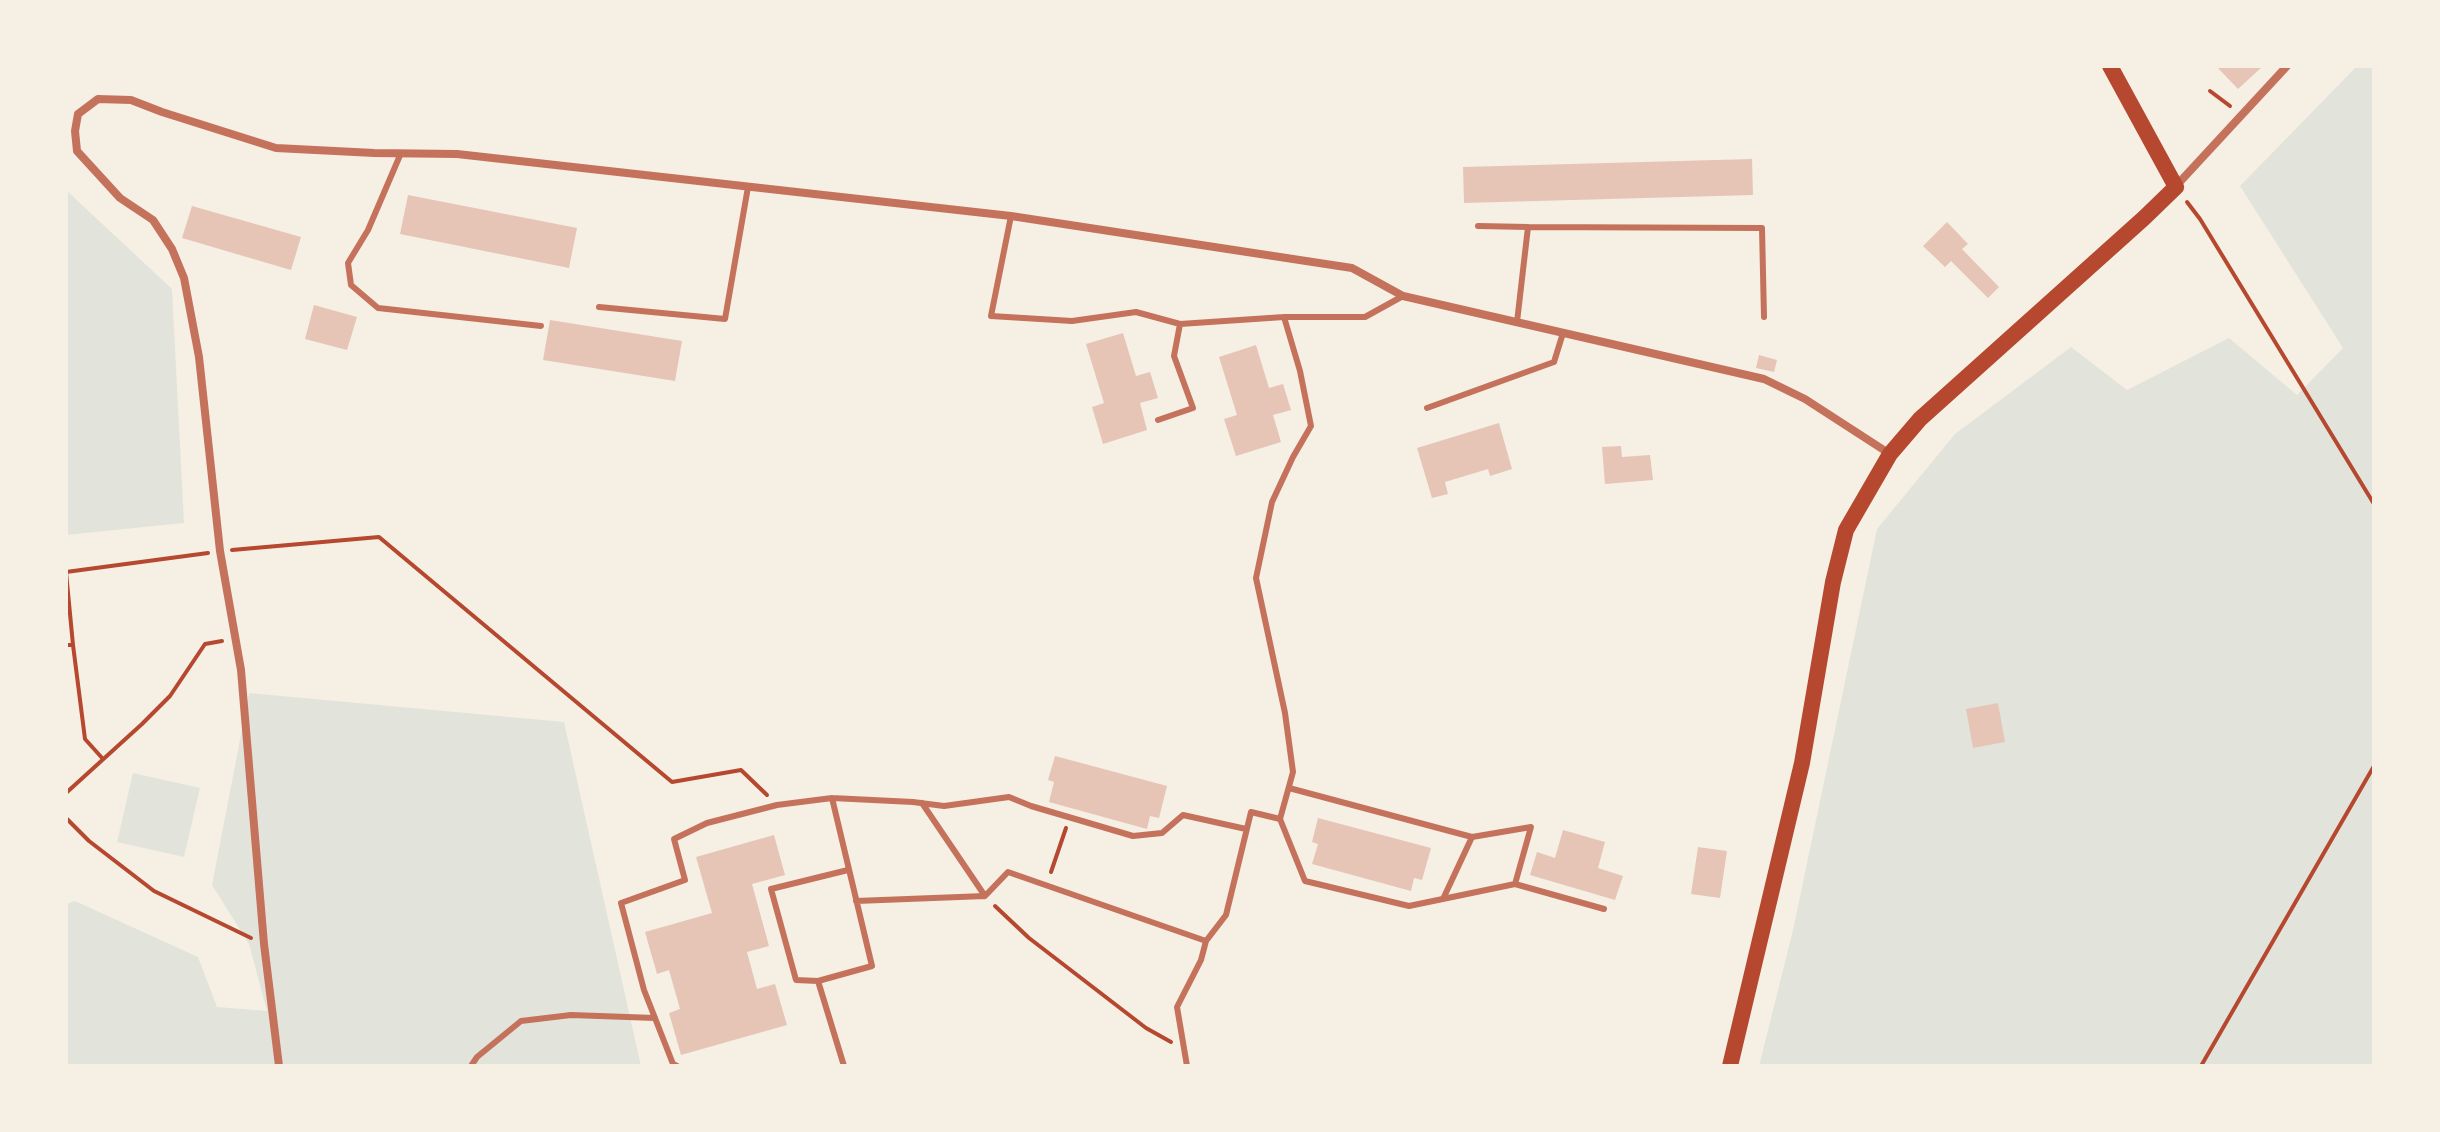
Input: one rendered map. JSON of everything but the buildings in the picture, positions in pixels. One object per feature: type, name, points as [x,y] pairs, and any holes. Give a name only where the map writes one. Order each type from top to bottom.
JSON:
[{"type":"main road","points":[[1730,1066],[1802,763],[1833,582],[1846,530],[1890,454],[1920,419],[2176,187],[2110,66]]},
{"type":"street","points":[[2176,187],[2287,66]]},
{"type":"street","points":[[279,1066],[264,944],[241,670],[220,551],[199,357],[184,278],[172,249],[153,220],[120,198],[77,151],[75,131],[78,114],[98,99],[131,100],[276,148],[457,154],[1011,216],[1352,268],[1403,296],[1764,379],[1805,399],[1890,454]]},
{"type":"lane","points":[[401,153],[368,230],[348,263],[351,285],[378,308],[541,326]]},
{"type":"lane","points":[[599,307],[725,319],[748,187]]},
{"type":"lane","points":[[1011,216],[991,316],[1072,321],[1136,312],[1180,324],[1284,317],[1365,317],[1403,296]]},
{"type":"lane","points":[[1478,226],[1762,228],[1764,317]]},
{"type":"lane","points":[[1517,322],[1528,227]]},
{"type":"lane","points":[[1284,317],[1300,371],[1311,426],[1272,502],[1256,578],[1285,713],[1293,772],[1280,819],[1305,881],[1409,906],[1515,884],[1604,909]]},
{"type":"lane","points":[[1158,420],[1193,408],[1174,356],[1180,324]]},
{"type":"lane","points":[[1427,408],[1554,362],[1563,333]]},
{"type":"lane","points":[[1289,788],[1472,837],[1531,827],[1515,884]]},
{"type":"lane","points":[[677,1066],[673,1064],[644,990],[621,903],[685,880],[674,839],[707,823],[777,805],[832,798],[944,806],[1009,797],[1133,836],[1162,833],[1183,815],[1246,829]]},
{"type":"lane","points":[[832,798],[872,966],[818,981],[796,980],[771,889],[848,870]]},
{"type":"lane","points":[[921,803],[985,896]]},
{"type":"lane","points":[[1187,1066],[1177,1007],[1201,960],[1206,941],[1226,915],[1251,812],[1280,819]]},
{"type":"lane","points":[[1443,899],[1472,837]]},
{"type":"lane","points":[[856,901],[985,896],[1008,872],[1206,941]]},
{"type":"lane","points":[[818,981],[844,1066]]},
{"type":"lane","points":[[471,1066],[477,1057],[521,1021],[571,1015],[655,1018]]},
{"type":"path","points":[[2210,91],[2242,116]]},
{"type":"path","points":[[2176,187],[2200,219],[2374,504]]},
{"type":"path","points":[[103,759],[85,739],[66,572],[220,551],[379,537],[672,782],[741,770],[777,805]]},
{"type":"path","points":[[66,793],[170,696],[205,644],[236,639]]},
{"type":"path","points":[[66,645],[73,645]]},
{"type":"path","points":[[2201,1066],[2374,766]]},
{"type":"path","points":[[66,818],[89,841],[154,891],[264,944]]},
{"type":"path","points":[[1047,886],[1069,818]]},
{"type":"path","points":[[985,896],[1029,938],[1099,992],[1146,1028],[1184,1049]]},
{"type":"shaded area","points":[[2357,66],[2374,66],[2374,1066],[1759,1066],[1793,930],[1877,529],[1955,434],[2071,347],[2127,390],[2229,338],[2297,395],[2343,348],[2240,186]]},
{"type":"shaded area","points":[[66,190],[172,289],[184,523],[66,535]]},
{"type":"shaded area","points":[[249,693],[564,722],[641,1066],[66,1066],[66,904],[75,901],[198,957],[217,1007],[267,1011],[249,944],[212,885]]},
{"type":"shaded area","points":[[133,773],[200,788],[184,857],[117,842]]}]
